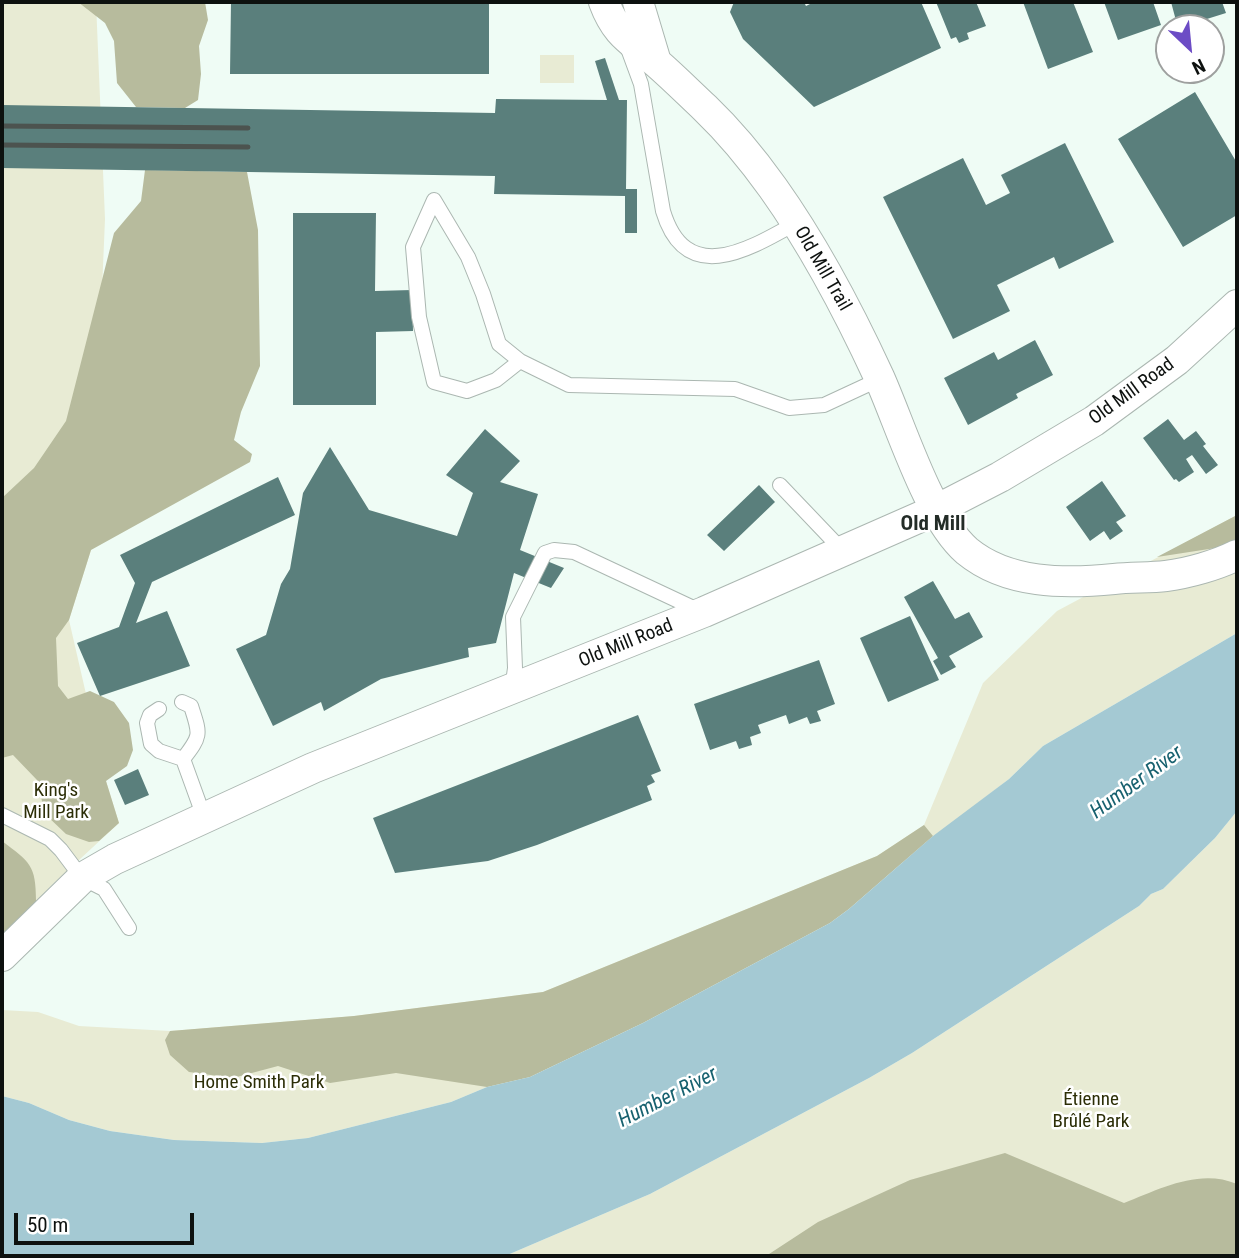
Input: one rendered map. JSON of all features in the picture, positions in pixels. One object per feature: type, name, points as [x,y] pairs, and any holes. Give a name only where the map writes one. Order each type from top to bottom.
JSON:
[{"type":"street","name":"Old Mill Trail","points":[[604,2],[622,35],[656,62],[707,110],[750,158],[796,223],[845,306],[880,379],[936,510],[956,540],[969,552],[1002,571],[1073,583],[1168,576],[1225,561],[1237,555]]},
{"type":"street","points":[[638,2],[656,62]]},
{"type":"street","name":"Old Mill Road","points":[[2,956],[82,878],[115,859],[298,775],[704,612],[936,510],[1000,477],[1094,421],[1177,360],[1237,304]]},
{"type":"lane","points":[[622,35],[641,84],[663,211],[676,240],[693,254],[701,257],[717,256],[736,252],[796,223]]},
{"type":"lane","points":[[520,361],[496,380],[467,390],[434,382],[419,317],[413,247],[434,200],[468,257],[499,344],[520,361],[569,385],[735,389],[789,408],[824,405],[880,379]]},
{"type":"lane","points":[[780,485],[842,550]]},
{"type":"lane","points":[[512,690],[515,668],[513,617],[545,553],[554,550],[574,552],[704,612]]},
{"type":"lane","points":[[182,702],[191,706],[198,728],[197,741],[183,758]]},
{"type":"lane","points":[[159,709],[150,715],[147,723],[151,744],[159,751],[183,758]]},
{"type":"lane","points":[[183,758],[204,817]]},
{"type":"lane","points":[[2,815],[50,839],[82,878],[104,889],[129,928]]},
{"type":"green space","name":"King's Mill Park","points":[[2,2],[96,2],[105,219],[91,550],[69,620],[106,781],[119,823],[2,936]]},
{"type":"green space","points":[[78,2],[205,2],[208,20],[199,46],[201,74],[198,100],[185,108],[136,107],[117,83],[114,41],[105,23]]},
{"type":"green space","points":[[540,55],[574,55],[574,83],[540,83]]},
{"type":"green space","points":[[145,170],[247,172],[258,230],[260,366],[241,412],[234,440],[252,454],[250,462],[91,550],[69,620],[56,638],[58,686],[68,699],[90,691],[114,702],[129,723],[133,750],[127,766],[106,781],[119,823],[99,841],[89,842],[66,834],[45,814],[37,780],[13,755],[2,758],[2,498],[34,468],[66,421],[114,233],[141,201]]},
{"type":"green space","name":"Home Smith Park","points":[[1237,515],[1237,633],[1043,746],[1009,779],[903,862],[530,1077],[487,1087],[451,1102],[308,1138],[262,1143],[174,1140],[110,1131],[69,1120],[29,1103],[2,1096],[2,1010],[38,1012],[79,1026],[170,1031],[354,1016],[543,992],[877,856],[924,825],[983,683],[1057,611]]},
{"type":"green space","points":[[1237,515],[1237,540],[1222,547],[1157,557]]},
{"type":"green space","name":"Étienne Brûlé Park","points":[[1237,811],[1237,1256],[505,1256],[650,1194],[912,1053],[1139,906],[1151,894],[1163,889],[1215,838]]},
{"type":"green space","points":[[924,825],[933,836],[830,923],[643,1023],[530,1077],[487,1087],[396,1073],[330,1083],[278,1066],[233,1078],[189,1072],[170,1055],[165,1040],[170,1031],[354,1016],[543,992],[877,856]]},
{"type":"green space","points":[[2,841],[30,865],[35,879],[36,901],[2,936]]},
{"type":"green space","points":[[1005,1153],[1124,1203],[1194,1179],[1208,1178],[1237,1184],[1237,1256],[766,1256],[818,1222],[910,1180]]},
{"type":"water","name":"Humber River","points":[[1237,633],[1237,811],[1215,838],[1163,889],[1151,894],[1139,906],[912,1053],[650,1194],[505,1256],[2,1256],[2,1096],[29,1103],[69,1120],[110,1131],[174,1140],[262,1143],[308,1138],[451,1102],[487,1087],[530,1077],[643,1023],[830,923],[933,836],[1009,779],[1043,746]]},
{"type":"building","points":[[231,2],[489,2],[489,74],[230,74]]},
{"type":"building","points":[[734,2],[804,2],[806,6],[814,2],[921,2],[941,48],[814,107],[743,39],[730,12]]},
{"type":"building","points":[[936,2],[976,2],[986,26],[967,33],[969,39],[959,43],[956,37],[951,39]]},
{"type":"building","points":[[1023,2],[1073,2],[1093,52],[1048,69]]},
{"type":"building","points":[[1104,2],[1153,2],[1157,14],[1155,14],[1155,27],[1118,40]]},
{"type":"building","points":[[1171,2],[1222,2],[1226,13],[1223,14],[1174,14]]},
{"type":"building","points":[[605,58],[619,100],[627,100],[626,189],[637,189],[637,233],[625,233],[625,196],[494,194],[495,176],[2,168],[2,105],[495,113],[496,99],[607,100],[595,61]]},
{"type":"building","points":[[1195,92],[1237,163],[1237,215],[1183,247],[1118,139]]},
{"type":"building","points":[[1065,143],[1114,242],[1059,269],[1054,257],[997,285],[1010,311],[953,339],[883,197],[963,158],[986,205],[1010,193],[1001,175]]},
{"type":"building","points":[[293,213],[376,213],[375,291],[412,290],[413,331],[376,332],[376,405],[293,405]]},
{"type":"building","points":[[1035,340],[1053,375],[1016,394],[1018,398],[968,425],[944,378],[994,352],[998,360]]},
{"type":"building","points":[[1168,419],[1184,440],[1196,431],[1206,444],[1203,446],[1218,465],[1206,474],[1192,455],[1186,459],[1194,472],[1179,482],[1174,480],[1143,438]]},
{"type":"building","points":[[485,429],[520,461],[500,482],[538,494],[520,550],[564,568],[551,588],[514,573],[496,643],[468,648],[469,657],[381,679],[324,711],[321,702],[273,726],[236,649],[266,635],[281,584],[290,569],[303,493],[330,447],[369,510],[457,536],[473,493],[446,475]]},
{"type":"building","points":[[278,477],[295,515],[152,582],[136,623],[167,611],[190,666],[100,696],[77,643],[119,627],[135,583],[120,555]]},
{"type":"building","points":[[1102,481],[1126,516],[1116,522],[1123,531],[1110,540],[1104,531],[1090,541],[1066,507]]},
{"type":"building","points":[[759,485],[775,502],[724,551],[707,535]]},
{"type":"building","points":[[933,581],[955,619],[969,612],[983,637],[949,656],[956,667],[941,675],[933,661],[938,658],[904,597]]},
{"type":"building","points":[[910,616],[939,680],[888,702],[860,638]]},
{"type":"building","points":[[819,660],[835,704],[817,711],[821,721],[810,724],[807,717],[789,724],[786,715],[758,725],[761,733],[750,737],[752,745],[739,749],[736,741],[710,750],[694,704]]},
{"type":"building","points":[[638,715],[661,771],[651,775],[655,782],[647,786],[652,800],[488,861],[395,873],[373,818]]},
{"type":"building","points":[[138,769],[149,795],[125,805],[114,780]]},
{"type":"railway","points":[[2,126],[248,128]]},
{"type":"railway","points":[[2,145],[248,147]]},
{"type":"district","name":"Old Mill","points":[[933,525]]}]
